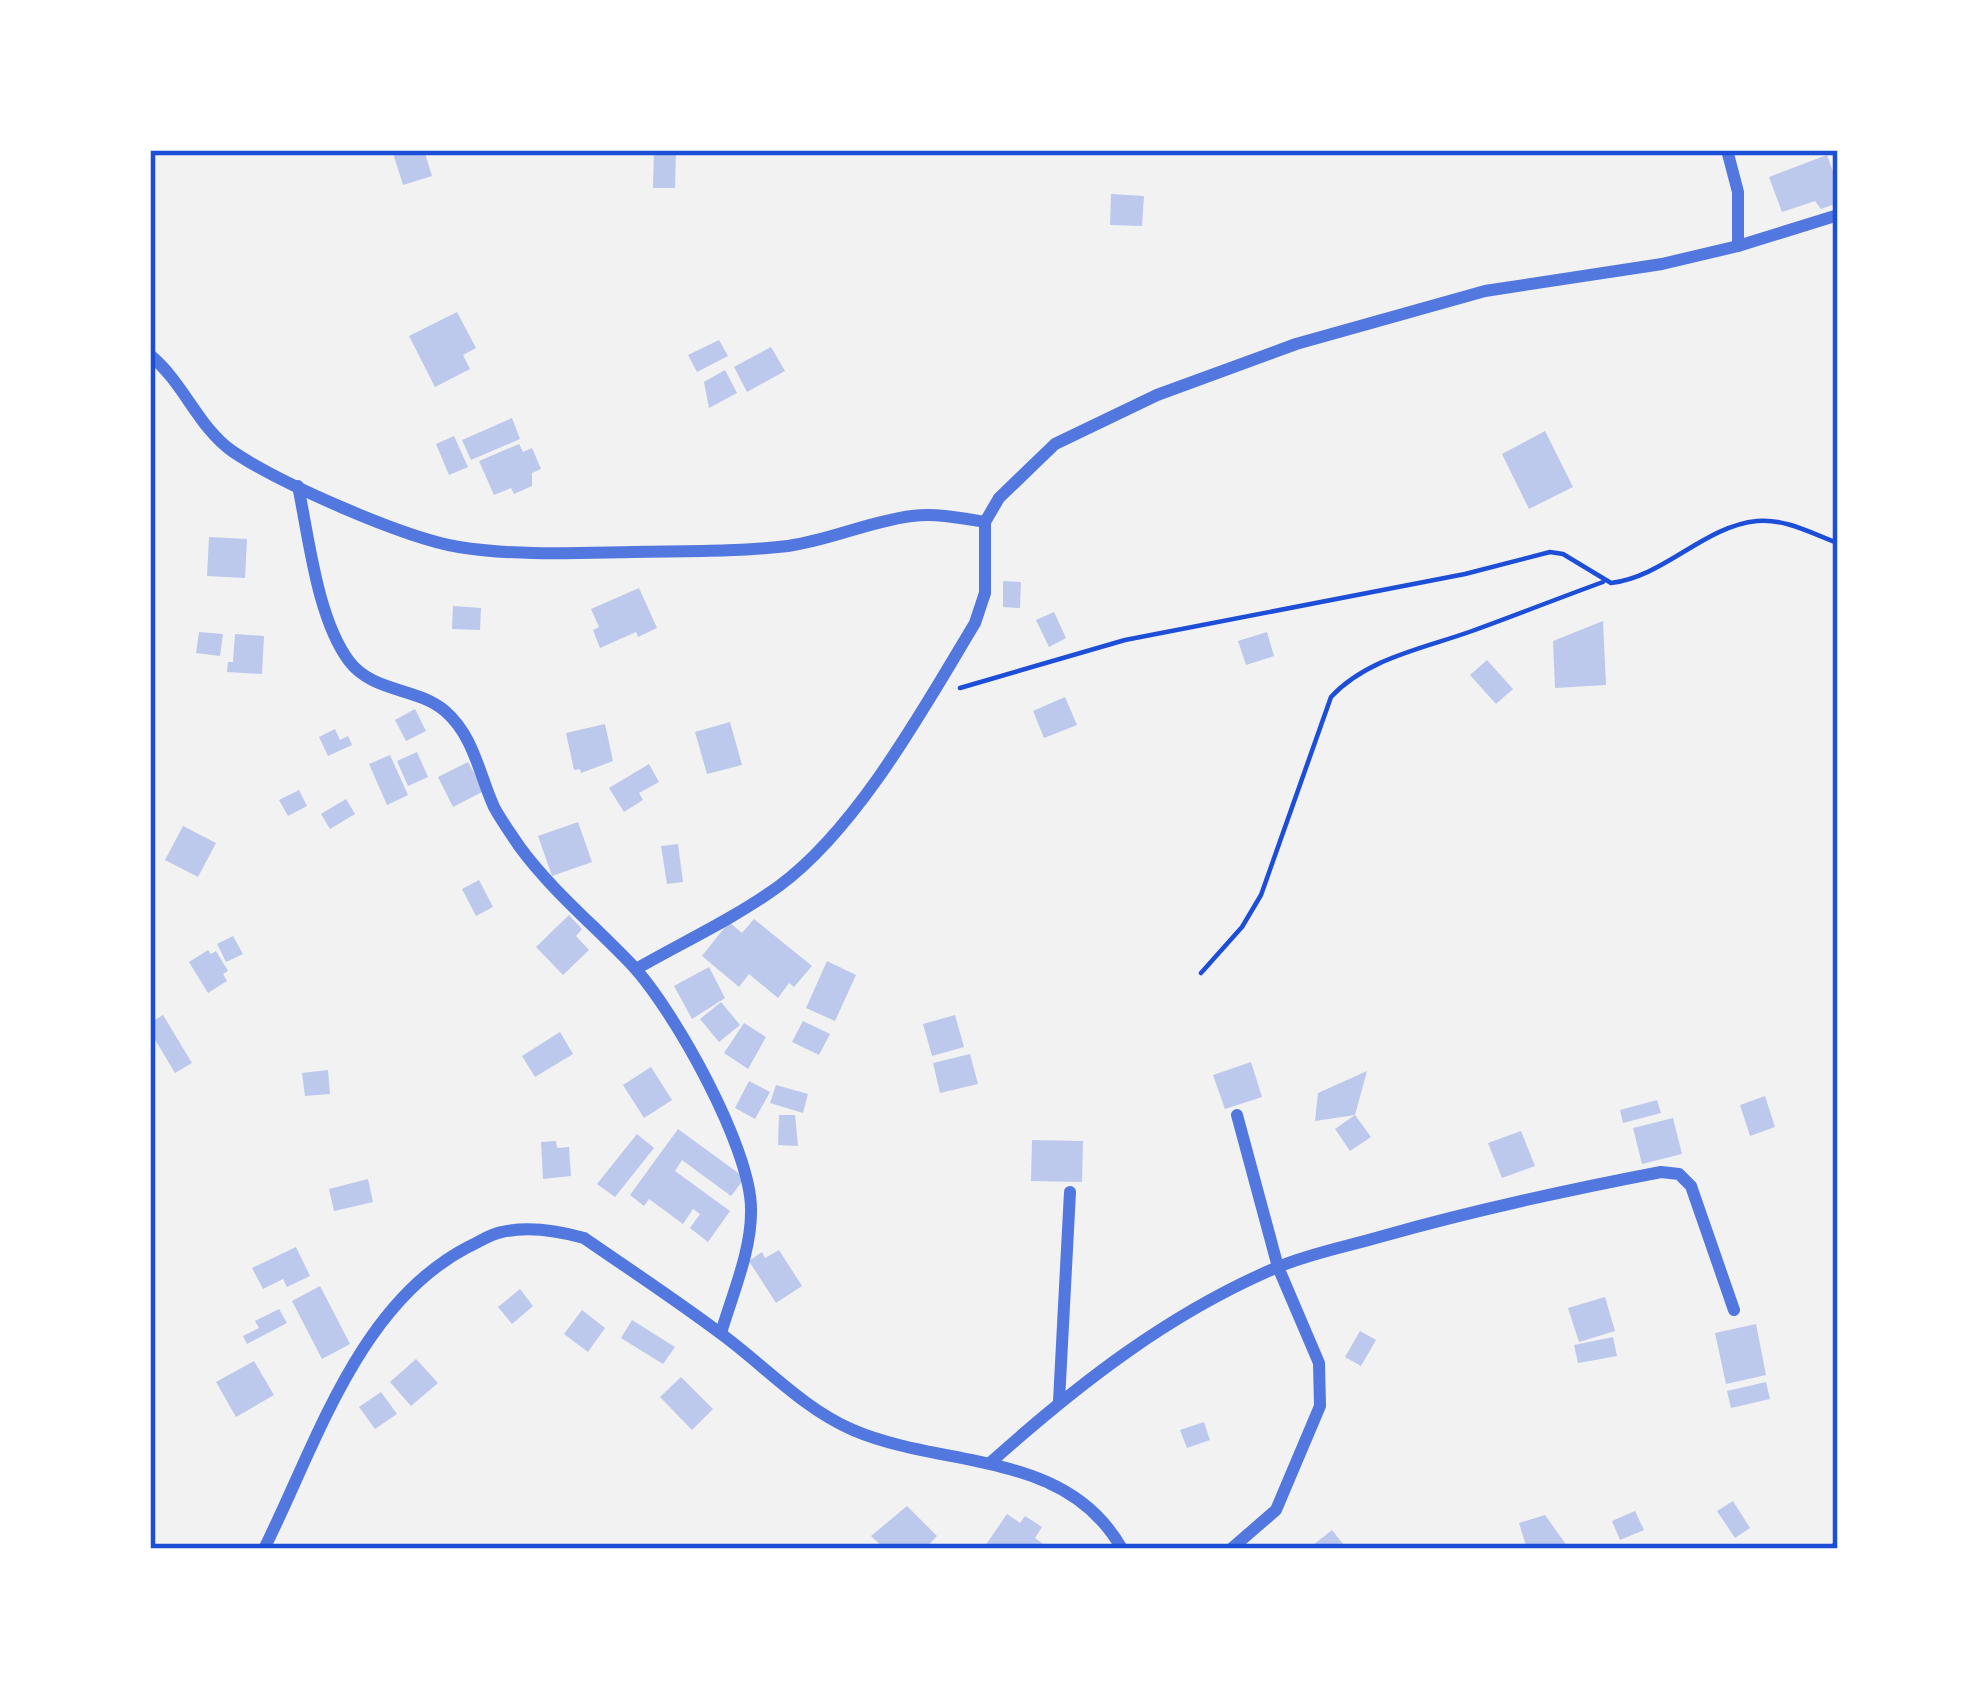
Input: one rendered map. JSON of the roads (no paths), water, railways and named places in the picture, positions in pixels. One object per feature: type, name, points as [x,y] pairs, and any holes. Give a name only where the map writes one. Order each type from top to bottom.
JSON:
[{"type":"street","points":[[1726,150],[1738,192],[1738,246]]},
{"type":"street","points":[[636,969],[780,885],[864,796],[975,622],[985,593],[985,522],[1015,479],[1054,444],[1157,395],[1296,344],[1485,291],[1597,276],[1738,246],[1838,215]]},
{"type":"street","points":[[150,355],[173,375],[212,434],[232,451],[298,486],[396,528],[457,547],[736,550],[807,542],[909,516],[985,522]]},
{"type":"street","points":[[298,486],[319,585],[334,634],[349,660],[363,675],[388,689],[442,708],[479,760],[494,807],[520,848],[636,969],[673,1022],[713,1096],[749,1181],[752,1214],[721,1334]]},
{"type":"street","points":[[1232,1549],[1276,1510],[1320,1406],[1319,1363],[1278,1267],[1237,1115]]},
{"type":"street","points":[[990,1463],[1114,1359],[1278,1267],[1501,1203],[1661,1172],[1678,1174],[1691,1186],[1734,1310]]},
{"type":"street","points":[[1059,1401],[1070,1192]]},
{"type":"street","points":[[264,1549],[344,1382],[373,1336],[409,1293],[450,1257],[499,1232],[562,1232],[584,1238],[847,1428],[896,1447],[990,1463],[1046,1480],[1078,1501],[1121,1549]]}]
